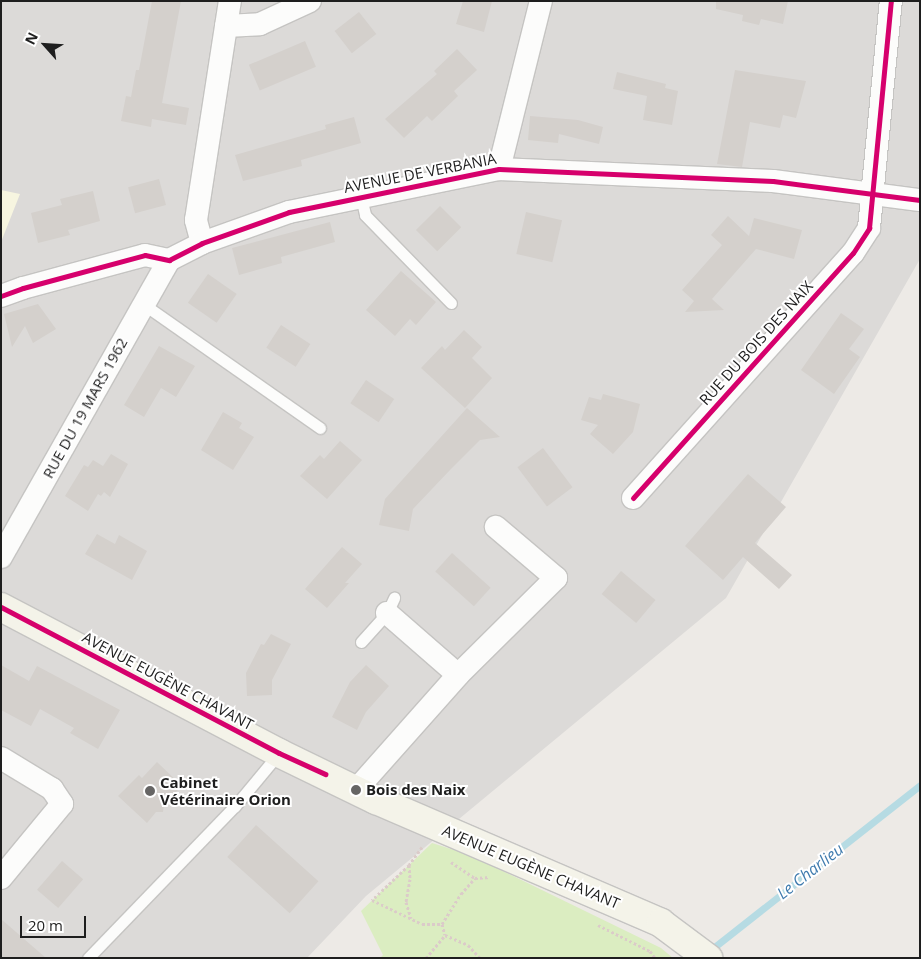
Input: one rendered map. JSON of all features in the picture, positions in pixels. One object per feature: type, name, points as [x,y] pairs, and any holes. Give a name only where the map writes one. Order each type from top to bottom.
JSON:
[{"type":"street","points":[[202,243],[196,220],[230,1]]},
{"type":"street","points":[[226,26],[260,24],[310,1]]},
{"type":"street","points":[[499,169],[541,1]]},
{"type":"street","name":"RUE DU BOIS DES NAIX","points":[[633,498],[853,253],[869,228],[891,1]]},
{"type":"street","name":"AVENUE DE VERBANIA","points":[[169,260],[202,243],[289,212],[499,169],[773,181],[872,192],[920,200]]},
{"type":"street","points":[[1,296],[22,288],[145,255],[169,260]]},
{"type":"street","name":"RUE DU 19 MARS 1962","points":[[1,557],[169,260]]},
{"type":"street","points":[[356,790],[458,675],[556,578],[496,527]]},
{"type":"street","points":[[391,606],[458,675]]},
{"type":"street","name":"AVENUE EUGÈNE CHAVANT","points":[[1,607],[279,753],[356,790],[426,836],[545,871],[661,923],[708,958]]},
{"type":"street","points":[[1,758],[52,789],[62,804],[1,878]]},
{"type":"lane","points":[[361,197],[365,215],[451,304]]},
{"type":"lane","points":[[143,304],[320,428]]},
{"type":"lane","points":[[361,642],[391,606]]},
{"type":"lane","points":[[88,958],[235,806],[279,753]]},
{"type":"path","points":[[426,836],[430,852]]},
{"type":"path","points":[[426,836],[409,865],[372,900],[422,924],[442,924]]},
{"type":"path","points":[[445,859],[475,878],[492,877]]},
{"type":"path","points":[[409,865],[410,879],[406,902],[411,919]]},
{"type":"path","points":[[445,935],[442,924],[461,894],[475,878]]},
{"type":"path","points":[[597,925],[650,951],[655,958]]},
{"type":"path","points":[[426,958],[445,935]]},
{"type":"path","points":[[445,935],[468,945],[480,958]]},
{"type":"shaded area","points":[[1,1],[920,1],[920,259],[726,598],[366,896],[307,958],[1,958]]},
{"type":"shaded area","points":[[1,190],[20,194],[1,242]]},
{"type":"green space","name":"Bois des Naix","points":[[432,843],[470,855],[661,948],[673,958],[380,958],[383,955],[361,911]]},
{"type":"building","points":[[152,1],[181,1],[162,103],[189,108],[186,125],[152,119],[151,127],[121,121],[126,96],[131,97],[136,70],[139,70]]},
{"type":"building","points":[[463,1],[492,1],[484,32],[456,24]]},
{"type":"building","points":[[716,1],[788,1],[783,24],[761,19],[759,25],[742,21],[743,15],[716,9]]},
{"type":"building","points":[[359,12],[376,34],[352,53],[335,31]]},
{"type":"building","points":[[305,41],[316,67],[260,91],[249,65]]},
{"type":"building","points":[[457,49],[477,70],[454,91],[458,96],[432,121],[427,116],[404,138],[385,119],[437,74],[434,71]]},
{"type":"building","points":[[735,70],[806,81],[796,118],[783,115],[780,128],[750,122],[742,167],[717,164]]},
{"type":"building","points":[[617,72],[666,84],[665,88],[678,91],[672,125],[643,120],[647,96],[613,89]]},
{"type":"building","points":[[530,116],[578,120],[603,127],[599,144],[559,134],[558,143],[528,140]]},
{"type":"building","points":[[354,117],[361,143],[301,160],[302,166],[243,181],[235,155],[326,129],[325,125]]},
{"type":"building","points":[[159,179],[166,205],[135,213],[128,187]]},
{"type":"building","points":[[93,191],[100,221],[68,230],[70,235],[38,243],[31,213],[62,205],[60,199]]},
{"type":"building","points":[[440,206],[461,227],[437,251],[416,230]]},
{"type":"building","points":[[526,212],[562,220],[552,262],[516,254]]},
{"type":"building","points":[[728,216],[749,236],[754,218],[802,230],[794,259],[756,249],[712,299],[724,310],[685,312],[694,301],[682,290],[722,245],[711,235]]},
{"type":"building","points":[[330,222],[335,242],[281,257],[282,263],[239,275],[232,248]]},
{"type":"building","points":[[401,271],[436,302],[416,325],[410,319],[395,336],[366,310]]},
{"type":"building","points":[[208,274],[237,294],[217,323],[188,303]]},
{"type":"building","points":[[38,304],[56,329],[33,343],[25,326],[12,347],[4,314]]},
{"type":"building","points":[[841,313],[864,329],[849,349],[860,357],[834,394],[801,370]]},
{"type":"building","points":[[281,325],[310,344],[296,367],[266,348]]},
{"type":"building","points":[[464,330],[482,347],[472,358],[492,378],[465,408],[421,368],[442,346],[445,350]]},
{"type":"building","points":[[159,346],[195,366],[176,397],[161,388],[144,417],[124,405]]},
{"type":"building","points":[[366,380],[394,399],[379,422],[350,403]]},
{"type":"building","points":[[603,394],[640,404],[633,432],[613,454],[590,434],[598,425],[581,420],[589,397],[601,400]]},
{"type":"building","points":[[467,408],[500,437],[480,440],[450,470],[413,509],[409,531],[379,525],[385,499]]},
{"type":"building","points":[[223,412],[242,423],[239,428],[254,437],[233,470],[201,450]]},
{"type":"building","points":[[340,441],[362,460],[327,499],[300,476],[320,455],[324,459]]},
{"type":"building","points":[[543,448],[572,487],[547,506],[517,467]]},
{"type":"building","points":[[111,454],[128,464],[110,497],[104,492],[101,496],[98,494],[88,511],[65,496],[84,465],[88,467],[93,460],[103,466]]},
{"type":"building","points":[[748,474],[786,507],[755,543],[792,575],[779,589],[743,557],[723,580],[685,546]]},
{"type":"building","points":[[97,534],[115,544],[119,535],[147,551],[132,580],[85,554]]},
{"type":"building","points":[[342,547],[362,564],[345,583],[349,583],[327,608],[305,589]]},
{"type":"building","points":[[452,553],[491,588],[474,606],[435,572]]},
{"type":"building","points":[[621,571],[655,600],[636,623],[602,594]]},
{"type":"building","points":[[271,634],[291,644],[272,680],[272,695],[247,696],[246,673],[261,644],[264,645]]},
{"type":"building","points":[[1,665],[29,681],[37,666],[120,710],[98,749],[70,733],[74,728],[40,709],[31,726],[1,710]]},
{"type":"building","points":[[366,665],[389,686],[366,712],[357,730],[332,717],[350,682]]},
{"type":"building","name":"Cabinet Vétérinaire Orion","points":[[157,762],[182,786],[164,804],[163,812],[156,812],[147,823],[118,796],[139,775],[142,778]]},
{"type":"building","points":[[256,825],[318,881],[290,913],[227,857]]},
{"type":"building","points":[[62,861],[83,879],[58,908],[37,890]]},
{"type":"building","points":[[1,919],[46,958],[1,958]]},
{"type":"waterway","name":"Le Charlieu","points":[[708,952],[920,785]]},
{"type":"cycle path","points":[[633,498],[853,253],[869,228],[891,1]]},
{"type":"cycle path","points":[[1,296],[23,288],[145,255],[169,260],[202,243],[289,212],[499,169],[773,181],[920,200]]},
{"type":"cycle path","points":[[1,607],[279,753],[325,774]]},
{"type":"place","name":"Bois des Naix","points":[[356,790]]},
{"type":"place","name":"Cabinet Vétérinaire Orion","points":[[150,791]]}]
